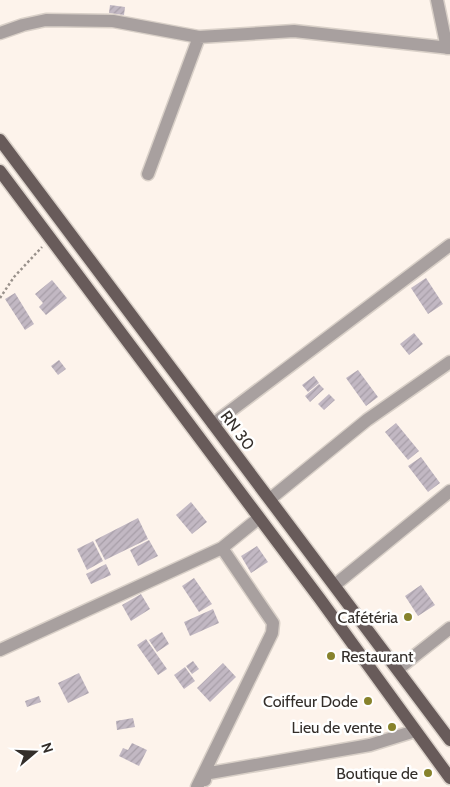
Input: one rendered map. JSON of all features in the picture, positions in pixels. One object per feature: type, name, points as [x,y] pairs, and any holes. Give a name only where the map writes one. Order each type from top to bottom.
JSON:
[{"type":"main road","name":"RN 30","points":[[0,140],[213,424],[336,584],[450,740]]},
{"type":"main road","points":[[0,171],[260,518],[450,778]]},
{"type":"street","points":[[0,33],[22,25],[46,20],[113,21],[199,37],[294,30],[448,48],[436,0]]},
{"type":"street","points":[[148,174],[199,37]]},
{"type":"street","points":[[213,424],[450,245]]},
{"type":"street","points":[[270,499],[367,420],[450,362]]},
{"type":"street","points":[[336,584],[450,491]]},
{"type":"street","points":[[3,644],[222,548],[260,518]]},
{"type":"street","points":[[197,787],[272,633],[273,623],[222,548]]},
{"type":"street","points":[[398,669],[450,628]]},
{"type":"street","points":[[204,774],[370,745],[415,731]]},
{"type":"street","points":[[204,774],[205,787]]},
{"type":"path","points":[[0,298],[29,260],[51,238]]},
{"type":"building","points":[[110,5],[125,7],[124,15],[109,13]]},
{"type":"building","points":[[426,278],[443,304],[428,314],[411,288]]},
{"type":"building","points":[[52,280],[67,298],[46,315],[39,307],[43,303],[35,294]]},
{"type":"building","points":[[15,293],[34,324],[25,330],[5,299]]},
{"type":"building","points":[[414,333],[423,344],[409,355],[400,344]]},
{"type":"building","points":[[59,360],[66,369],[58,375],[51,366]]},
{"type":"building","points":[[358,370],[378,397],[366,406],[346,378]]},
{"type":"building","points":[[314,376],[319,383],[308,392],[302,385]]},
{"type":"building","points":[[319,384],[324,389],[310,402],[305,396]]},
{"type":"building","points":[[329,394],[335,400],[324,410],[318,404]]},
{"type":"building","points":[[396,423],[419,451],[408,460],[385,432]]},
{"type":"building","points":[[421,457],[440,483],[428,492],[408,466]]},
{"type":"building","points":[[191,502],[207,522],[192,534],[176,515]]},
{"type":"building","points":[[138,518],[148,539],[105,560],[95,540]]},
{"type":"building","points":[[149,540],[158,556],[138,566],[130,550]]},
{"type":"building","points":[[93,541],[103,561],[87,570],[77,549]]},
{"type":"building","points":[[257,546],[268,562],[251,573],[241,556]]},
{"type":"building","points":[[106,564],[111,575],[91,584],[86,574]]},
{"type":"building","points":[[194,578],[212,604],[199,612],[182,586]]},
{"type":"building","points":[[421,585],[435,605],[418,616],[405,596]]},
{"type":"building","points":[[141,594],[150,609],[131,621],[122,605]]},
{"type":"building","points":[[213,609],[219,623],[190,636],[184,622]]},
{"type":"building","points":[[162,632],[169,644],[157,652],[149,640]]},
{"type":"building","points":[[146,639],[167,669],[158,675],[137,645]]},
{"type":"building","points":[[193,661],[199,669],[192,674],[186,666]]},
{"type":"building","points":[[223,663],[236,677],[210,702],[197,688]]},
{"type":"building","points":[[185,667],[195,681],[184,689],[174,675]]},
{"type":"building","points":[[79,673],[89,693],[68,703],[58,683]]},
{"type":"building","points":[[39,696],[41,702],[27,707],[25,701]]},
{"type":"building","points":[[133,718],[135,727],[117,730],[116,721]]},
{"type":"building","points":[[132,743],[147,750],[139,766],[119,756],[123,748],[128,750]]},
{"type":"place","name":"Cafétéria","points":[[408,617]]},
{"type":"place","name":"Restaurant","points":[[331,656]]},
{"type":"place","name":"Coiffeur Dode","points":[[368,701]]},
{"type":"place","name":"Lieu de vente","points":[[392,727]]},
{"type":"place","name":"Boutique de","points":[[428,773]]}]
